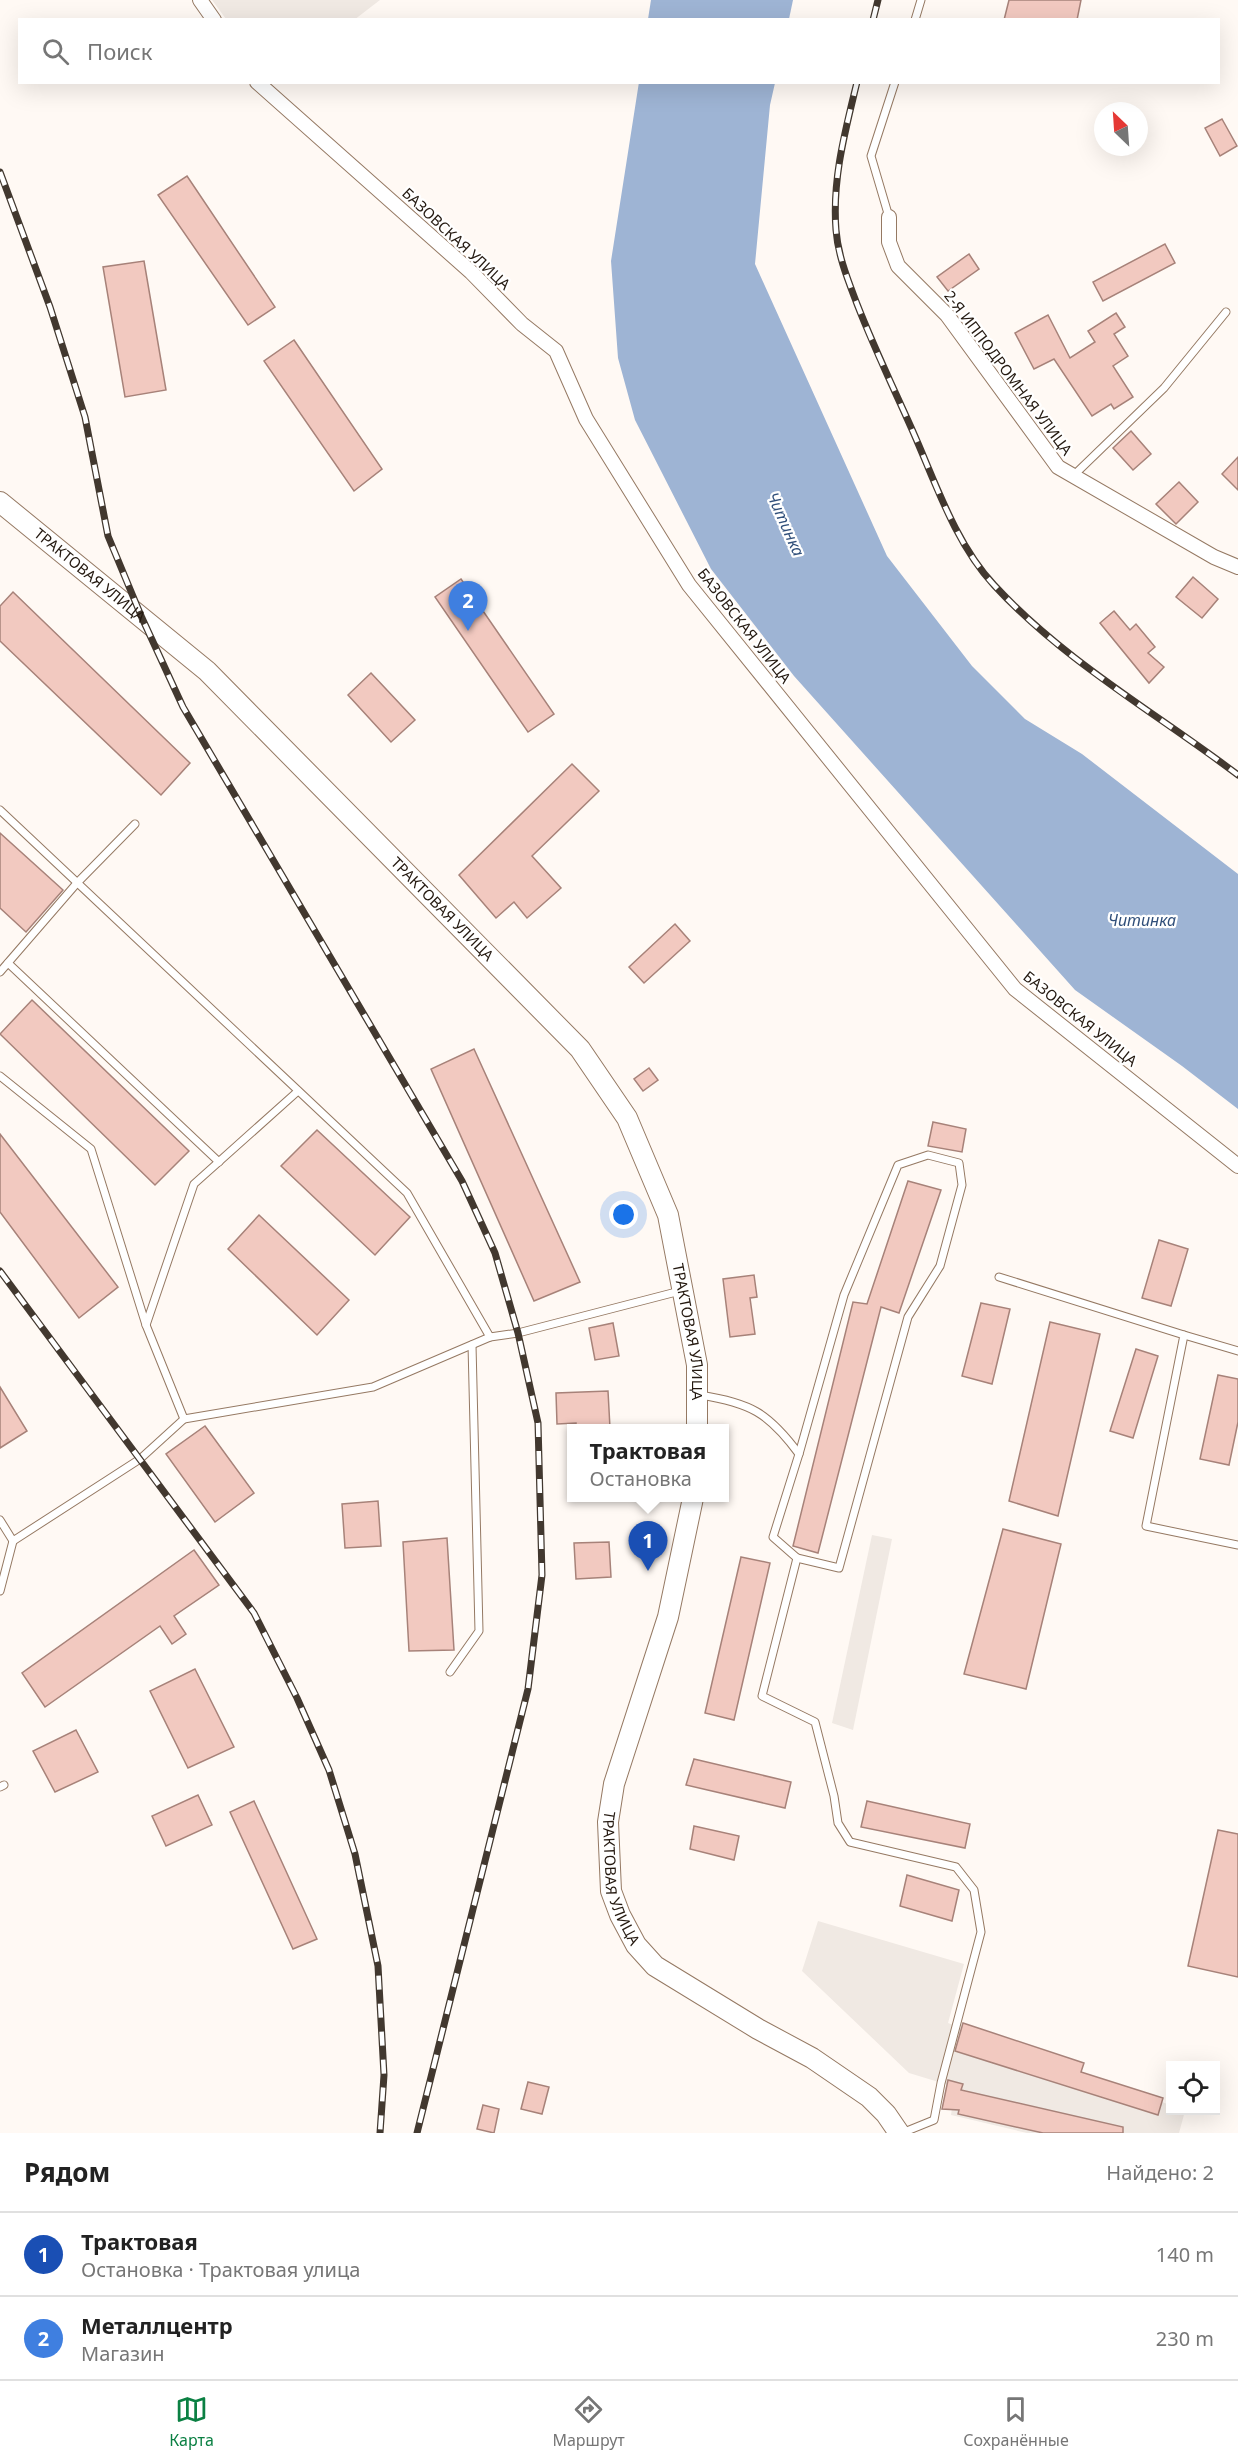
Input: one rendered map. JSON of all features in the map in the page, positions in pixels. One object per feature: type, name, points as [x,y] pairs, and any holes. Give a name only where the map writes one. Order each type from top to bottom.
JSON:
[{"type":"main road","name":"ТРАКТОВАЯ УЛИЦА","points":[[0,502],[207,671],[580,1049],[627,1118],[668,1215],[697,1365],[698,1424]]},
{"type":"main road","name":"ТРАКТОВАЯ УЛИЦА","points":[[692,1502],[668,1617],[614,1784],[608,1822],[611,1891],[620,1915],[636,1945],[655,1966],[812,2058],[869,2097],[900,2133]]},
{"type":"street","points":[[200,0],[213,18]]},
{"type":"street","name":"БАЗОВСКАЯ УЛИЦА","points":[[259,84],[471,272],[522,324],[556,351],[586,419],[689,585],[1015,989],[1238,1166]]},
{"type":"street","name":"2-Я ИППОДРОМНАЯ УЛИЦА","points":[[889,217],[889,242],[898,266],[947,315],[1058,467],[1214,557],[1238,567]]},
{"type":"lane","points":[[916,18],[921,0]]},
{"type":"lane","points":[[889,217],[871,156],[894,84]]},
{"type":"lane","points":[[1073,476],[1164,388],[1226,312]]},
{"type":"lane","points":[[0,810],[407,1193],[490,1337]]},
{"type":"lane","points":[[0,972],[77,883],[135,824]]},
{"type":"lane","points":[[8,963],[219,1162]]},
{"type":"lane","points":[[0,1076],[91,1149],[146,1325],[183,1419]]},
{"type":"lane","points":[[146,1325],[194,1184],[298,1091]]},
{"type":"lane","points":[[928,1155],[959,1163],[963,1185],[940,1266],[908,1317],[839,1568],[797,1558],[773,1537],[844,1295],[898,1165],[928,1155]]},
{"type":"lane","points":[[999,1277],[1238,1351]]},
{"type":"lane","points":[[0,1591],[13,1541],[140,1459],[183,1419],[373,1387],[490,1337],[518,1333],[683,1291]]},
{"type":"lane","points":[[1184,1335],[1146,1526],[1238,1545]]},
{"type":"lane","points":[[450,1672],[479,1631],[472,1345]]},
{"type":"lane","points":[[699,1395],[721,1398],[756,1409],[781,1430],[798,1454]]},
{"type":"lane","points":[[0,1520],[13,1541]]},
{"type":"lane","points":[[797,1558],[762,1696],[815,1722],[834,1797],[838,1823],[850,1842],[956,1867],[974,1890],[981,1932],[941,2083],[934,2120],[900,2133]]},
{"type":"shaded area","points":[[212,0],[380,0],[357,18],[225,18]]},
{"type":"shaded area","points":[[872,1535],[892,1539],[853,1730],[832,1723]]},
{"type":"shaded area","points":[[818,1921],[964,1964],[948,2023],[1166,2104],[1166,2115],[1184,2115],[1179,2133],[1027,2133],[951,2115],[955,2087],[909,2073],[802,1971]]},
{"type":"water","points":[[651,0],[793,0],[789,18],[648,18]]},
{"type":"water","name":"Читинка","points":[[639,84],[775,84],[770,105],[755,264],[887,556],[972,666],[1025,719],[1082,754],[1238,874],[1238,1109],[1075,990],[794,676],[711,569],[635,420],[618,358],[611,261]]},
{"type":"building","points":[[1009,0],[1081,0],[1077,18],[1004,18]]},
{"type":"building","points":[[1222,119],[1237,146],[1220,156],[1205,128]]},
{"type":"building","points":[[187,176],[275,307],[248,325],[158,195]]},
{"type":"building","points":[[1165,244],[1175,263],[1103,301],[1093,282]]},
{"type":"building","points":[[969,254],[979,269],[948,291],[937,277]]},
{"type":"building","points":[[144,261],[166,390],[125,397],[103,267]]},
{"type":"building","points":[[1116,313],[1125,327],[1114,334],[1128,356],[1113,366],[1133,397],[1114,409],[1111,404],[1092,416],[1054,359],[1034,369],[1015,333],[1048,315],[1070,358],[1095,342],[1088,331]]},
{"type":"building","points":[[294,340],[382,469],[354,491],[264,361]]},
{"type":"building","points":[[1131,431],[1151,454],[1133,470],[1113,448]]},
{"type":"building","points":[[1238,457],[1238,490],[1222,474]]},
{"type":"building","points":[[1179,482],[1198,502],[1176,524],[1156,504]]},
{"type":"building","points":[[1193,577],[1218,599],[1202,618],[1176,597]]},
{"type":"building","points":[[461,579],[554,714],[528,732],[435,597]]},
{"type":"building","points":[[13,592],[190,763],[161,795],[0,641],[0,606]]},
{"type":"building","points":[[1114,611],[1130,630],[1136,624],[1155,647],[1148,653],[1164,667],[1149,683],[1100,623]]},
{"type":"building","points":[[371,673],[415,720],[391,742],[348,695]]},
{"type":"building","points":[[572,764],[599,791],[532,856],[561,888],[527,918],[514,902],[496,918],[459,875]]},
{"type":"building","points":[[0,833],[63,890],[26,932],[0,908]]},
{"type":"building","points":[[675,924],[690,941],[644,983],[629,967]]},
{"type":"building","points":[[32,1000],[189,1151],[155,1185],[0,1034]]},
{"type":"building","points":[[474,1049],[580,1282],[534,1301],[431,1069]]},
{"type":"building","points":[[649,1068],[658,1080],[643,1091],[634,1079]]},
{"type":"building","points":[[933,1122],[966,1129],[962,1152],[928,1146]]},
{"type":"building","points":[[317,1130],[410,1217],[375,1255],[281,1166]]},
{"type":"building","points":[[0,1134],[118,1287],[79,1318],[0,1212]]},
{"type":"building","points":[[908,1181],[941,1190],[899,1313],[881,1307],[818,1553],[793,1546],[853,1302],[867,1304]]},
{"type":"building","points":[[259,1215],[349,1300],[317,1335],[228,1249]]},
{"type":"building","points":[[1159,1240],[1188,1249],[1171,1306],[1142,1298]]},
{"type":"building","points":[[754,1275],[757,1297],[750,1298],[755,1334],[730,1337],[723,1279]]},
{"type":"building","points":[[981,1303],[1010,1309],[992,1384],[962,1376]]},
{"type":"building","points":[[1050,1322],[1100,1334],[1058,1516],[1009,1501]]},
{"type":"building","points":[[613,1323],[619,1356],[595,1360],[589,1328]]},
{"type":"building","points":[[1136,1349],[1158,1356],[1133,1438],[1110,1431]]},
{"type":"building","points":[[1218,1375],[1238,1379],[1238,1422],[1229,1465],[1200,1459]]},
{"type":"building","points":[[0,1387],[27,1431],[0,1448]]},
{"type":"building","points":[[608,1391],[610,1424],[557,1424],[556,1393]]},
{"type":"building","points":[[205,1426],[254,1493],[215,1522],[166,1454]]},
{"type":"building","points":[[378,1501],[381,1546],[345,1548],[342,1504]]},
{"type":"building","points":[[1003,1529],[1061,1544],[1026,1689],[964,1674]]},
{"type":"building","points":[[447,1538],[454,1650],[409,1651],[403,1542]]},
{"type":"building","points":[[609,1542],[611,1577],[576,1579],[574,1543]]},
{"type":"building","points":[[194,1550],[219,1585],[174,1616],[186,1634],[172,1644],[160,1626],[45,1707],[22,1673]]},
{"type":"building","points":[[741,1557],[770,1563],[734,1720],[705,1713]]},
{"type":"building","points":[[195,1669],[234,1747],[188,1768],[150,1691]]},
{"type":"building","points":[[76,1730],[98,1772],[55,1792],[33,1751]]},
{"type":"building","points":[[694,1759],[791,1782],[785,1808],[686,1785]]},
{"type":"building","points":[[198,1795],[212,1825],[166,1846],[152,1816]]},
{"type":"building","points":[[254,1801],[317,1939],[293,1949],[230,1812]]},
{"type":"building","points":[[867,1801],[970,1824],[965,1848],[861,1827]]},
{"type":"building","points":[[694,1826],[739,1836],[734,1860],[690,1849]]},
{"type":"building","points":[[1218,1830],[1238,1834],[1238,1977],[1188,1966]]},
{"type":"building","points":[[907,1875],[959,1890],[952,1921],[900,1906]]},
{"type":"building","points":[[963,2023],[1084,2063],[1081,2072],[1163,2098],[1158,2115],[955,2051]]},
{"type":"building","points":[[948,2080],[963,2084],[961,2090],[1123,2127],[1123,2133],[1043,2133],[958,2114],[959,2110],[942,2109]]},
{"type":"building","points":[[528,2082],[549,2087],[542,2114],[521,2109]]},
{"type":"building","points":[[483,2105],[499,2109],[494,2133],[477,2129]]},
{"type":"railway","points":[[874,18],[878,0]]},
{"type":"railway","points":[[857,84],[844,137],[836,192],[835,211],[839,249],[847,277],[870,335],[937,488],[967,549],[994,585],[1050,638],[1111,685],[1238,775]]},
{"type":"railway","points":[[0,172],[50,307],[85,417],[108,536],[142,618],[183,707],[462,1181],[495,1253],[518,1333],[538,1423],[542,1575],[528,1689],[417,2133]]},
{"type":"railway","points":[[0,1271],[254,1613],[297,1698],[329,1770],[355,1854],[378,1966],[384,2075],[380,2133]]},
{"type":"place","name":"Металлцентр","points":[[468,631]]},
{"type":"place","name":"Трактовая","points":[[648,1571]]}]
